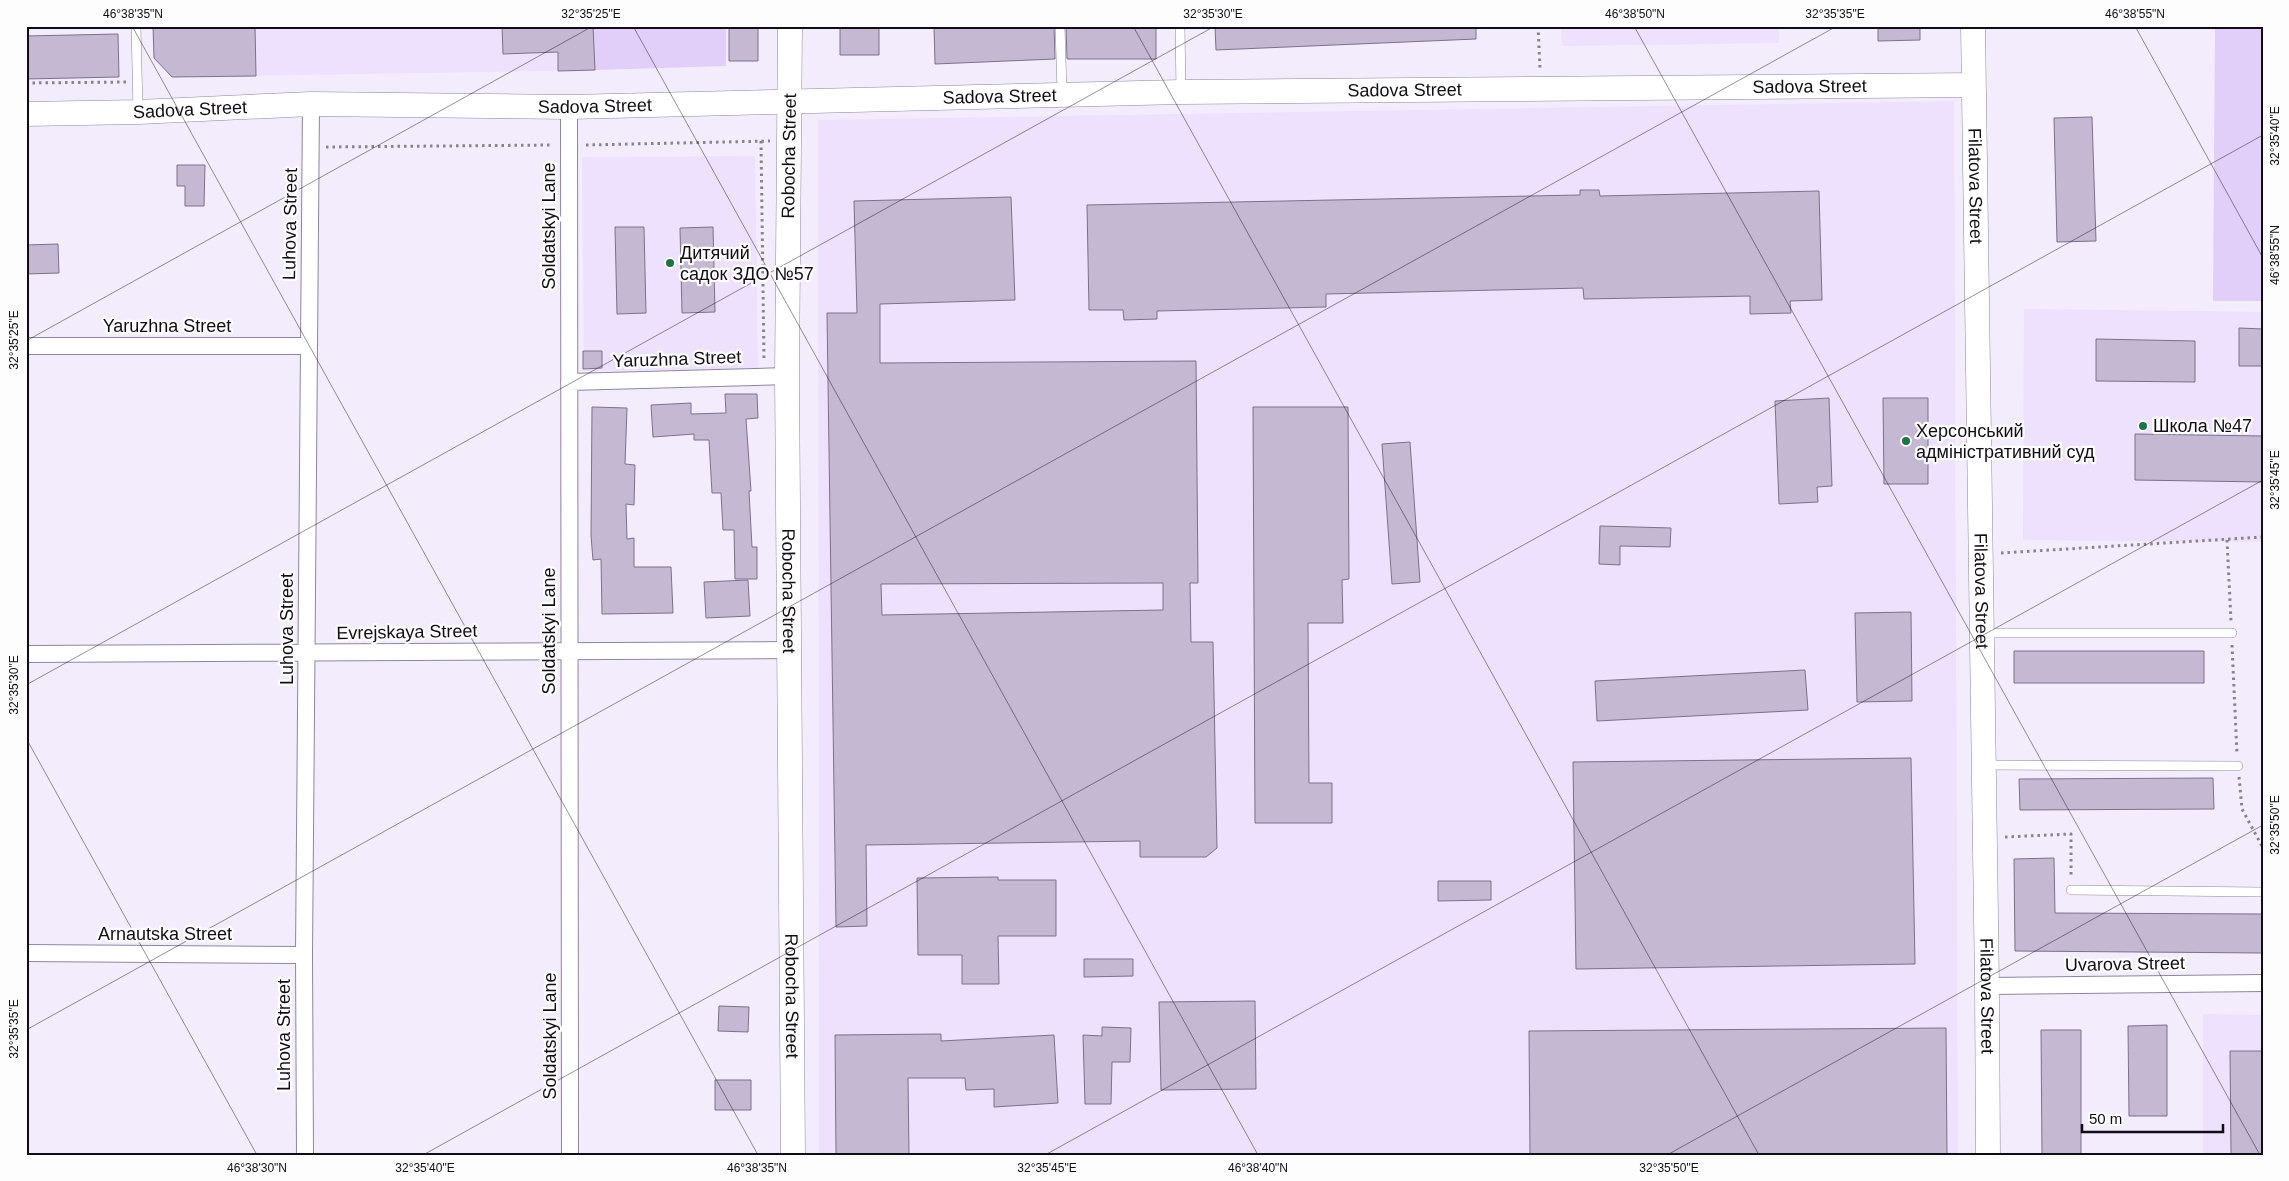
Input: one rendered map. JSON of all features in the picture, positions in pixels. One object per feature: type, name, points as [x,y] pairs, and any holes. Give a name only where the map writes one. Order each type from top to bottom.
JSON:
[{"type":"street","name":"Robocha Street","points":[[790,26],[790,102],[776,376],[788,650],[793,1155]]},
{"type":"street","name":"Filatova Street","points":[[1973,26],[1988,1155]]},
{"type":"street","name":"Sadova Street","points":[[26,114],[138,112],[311,104],[569,107],[1181,92],[1973,85]]},
{"type":"street","name":"Luhova Street","points":[[305,1155],[304,955],[311,104]]},
{"type":"street","name":"Soldatskyi Lane","points":[[569,107],[570,1155]]},
{"type":"street","name":"Yaruzhna Street","points":[[26,346],[308,346]]},
{"type":"street","name":"Yaruzhna Street","points":[[569,382],[776,376]]},
{"type":"street","name":"Evrejskaya Street","points":[[26,654],[788,650]]},
{"type":"street","name":"Arnautska Street","points":[[26,953],[304,955]]},
{"type":"street","name":"Uvarova Street","points":[[1987,986],[2263,983]]},
{"type":"lane","points":[[136,26],[138,112]]},
{"type":"lane","points":[[1060,26],[1062,96]]},
{"type":"lane","points":[[1180,26],[1181,92]]},
{"type":"lane","points":[[1982,633],[2232,633]]},
{"type":"lane","points":[[1984,765],[2238,766]]},
{"type":"lane","points":[[2071,890],[2263,892]]},
{"type":"path","points":[[1538,26],[1540,88]]},
{"type":"path","points":[[26,83],[137,82]]},
{"type":"path","points":[[310,147],[569,145],[788,140]]},
{"type":"path","points":[[761,141],[776,376]]},
{"type":"path","points":[[1980,551],[2013,554],[2263,537]]},
{"type":"path","points":[[2227,540],[2238,766],[2242,809],[2263,848]]},
{"type":"path","points":[[1985,837],[2071,834],[2071,890]]},
{"type":"shaded area","points":[[153,26],[593,26],[595,70],[172,77],[154,58]]},
{"type":"shaded area","points":[[593,26],[726,26],[726,66],[595,70]]},
{"type":"shaded area","points":[[1561,26],[1779,26],[1779,43],[1562,46]]},
{"type":"shaded area","points":[[2215,26],[2263,26],[2263,301],[2213,301]]},
{"type":"shaded area","points":[[1954,101],[1958,1155],[819,1155],[818,120]]},
{"type":"shaded area","name":"Дитячий садок ЗДО №57","points":[[755,156],[758,369],[584,371],[582,157]]},
{"type":"shaded area","name":"Школа №47","points":[[2024,309],[2263,312],[2263,542],[2023,540]]},
{"type":"shaded area","points":[[2203,1014],[2263,1015],[2263,1155],[2203,1155]]},
{"type":"building","points":[[153,26],[255,26],[256,76],[172,77],[154,58]]},
{"type":"building","points":[[502,26],[593,26],[595,70],[558,71],[558,52],[503,54]]},
{"type":"building","points":[[729,26],[758,26],[758,61],[729,61]]},
{"type":"building","points":[[840,26],[879,26],[879,55],[840,55]]},
{"type":"building","points":[[934,26],[1054,26],[1055,59],[935,64]]},
{"type":"building","points":[[1066,26],[1156,26],[1156,59],[1067,59]]},
{"type":"building","points":[[1215,26],[1476,26],[1476,39],[1216,50]]},
{"type":"building","points":[[1878,26],[1920,26],[1920,40],[1878,41]]},
{"type":"building","points":[[118,34],[119,77],[26,79],[26,36]]},
{"type":"building","points":[[2092,117],[2096,241],[2057,242],[2054,118]]},
{"type":"building","points":[[177,165],[205,165],[204,206],[185,206],[185,186],[177,186]]},
{"type":"building","points":[[1580,190],[1599,190],[1600,196],[1819,191],[1822,300],[1790,301],[1791,313],[1750,314],[1750,296],[1584,299],[1583,288],[1326,294],[1326,307],[1157,311],[1157,319],[1124,320],[1123,310],[1089,310],[1087,205],[1580,195]]},
{"type":"building","points":[[1011,197],[1015,300],[880,304],[880,363],[1196,361],[1198,583],[1190,583],[1191,642],[1213,642],[1217,848],[1206,857],[1140,857],[1140,841],[866,845],[867,926],[836,927],[827,313],[857,313],[854,201]],"holes":[[[1163,583],[1163,610],[882,615],[881,584]]]},
{"type":"building","points":[[615,227],[644,227],[646,313],[617,314]]},
{"type":"building","points":[[713,227],[715,312],[682,313],[680,228]]},
{"type":"building","points":[[58,244],[59,273],[26,274],[26,245]]},
{"type":"building","points":[[2239,328],[2263,329],[2263,366],[2239,366]]},
{"type":"building","points":[[2096,339],[2195,341],[2195,382],[2096,381]]},
{"type":"building","points":[[583,351],[602,351],[602,368],[583,369]]},
{"type":"building","points":[[725,394],[757,394],[758,418],[746,419],[751,491],[749,491],[752,547],[757,547],[757,579],[735,579],[734,530],[723,530],[721,493],[712,493],[709,440],[694,440],[694,434],[653,437],[651,405],[691,403],[691,414],[726,413]]},
{"type":"building","points":[[1829,398],[1832,486],[1817,487],[1818,502],[1779,504],[1775,401]]},
{"type":"building","name":"Херсонський адміністративний суд","points":[[1883,398],[1928,398],[1928,484],[1884,484]]},
{"type":"building","points":[[592,407],[627,408],[625,464],[635,465],[634,505],[626,504],[627,539],[634,538],[634,567],[671,567],[673,613],[602,614],[601,559],[593,560],[591,536]]},
{"type":"building","points":[[1253,407],[1348,407],[1349,579],[1342,580],[1343,623],[1308,623],[1309,783],[1332,783],[1332,823],[1255,823]]},
{"type":"building","points":[[2135,434],[2263,436],[2263,482],[2135,480]]},
{"type":"building","points":[[1410,442],[1420,582],[1392,584],[1382,444]]},
{"type":"building","points":[[1600,526],[1671,528],[1670,547],[1620,546],[1620,565],[1599,564]]},
{"type":"building","points":[[748,580],[750,616],[706,618],[704,582]]},
{"type":"building","points":[[1911,612],[1912,701],[1857,702],[1855,613]]},
{"type":"building","points":[[2014,651],[2204,651],[2204,683],[2014,683]]},
{"type":"building","points":[[1805,670],[1808,710],[1597,721],[1595,681]]},
{"type":"building","points":[[1911,758],[1915,964],[1576,969],[1573,762]]},
{"type":"building","points":[[2213,778],[2214,809],[2020,810],[2019,779]]},
{"type":"building","points":[[2054,858],[2055,913],[2263,914],[2263,953],[2015,951],[2014,859]]},
{"type":"building","points":[[998,877],[998,880],[1056,880],[1056,936],[998,936],[999,984],[962,984],[962,955],[918,955],[917,878]]},
{"type":"building","points":[[1438,881],[1491,881],[1491,900],[1438,901]]},
{"type":"building","points":[[1084,959],[1133,959],[1133,976],[1084,977]]},
{"type":"building","points":[[1255,1001],[1256,1089],[1161,1090],[1159,1002]]},
{"type":"building","points":[[719,1006],[749,1007],[748,1032],[718,1031]]},
{"type":"building","points":[[2167,1025],[2167,1116],[2129,1116],[2128,1026]]},
{"type":"building","points":[[1102,1027],[1131,1028],[1130,1062],[1112,1062],[1111,1104],[1085,1104],[1083,1035],[1102,1036]]},
{"type":"building","points":[[1946,1028],[1947,1155],[1530,1155],[1529,1031]]},
{"type":"building","points":[[2041,1030],[2081,1030],[2081,1155],[2042,1155]]},
{"type":"building","points":[[941,1034],[941,1041],[1054,1035],[1058,1103],[994,1107],[994,1089],[966,1090],[965,1078],[908,1078],[909,1155],[836,1155],[835,1035]]},
{"type":"building","points":[[2230,1051],[2263,1051],[2263,1155],[2231,1155]]},
{"type":"building","points":[[715,1080],[751,1080],[751,1110],[715,1110]]},
{"type":"place","name":"Дитячий садок ЗДО №57","points":[[670,263]]},
{"type":"place","name":"Школа №47","points":[[2143,426]]},
{"type":"place","name":"Херсонський адміністративний суд","points":[[1906,441]]}]
